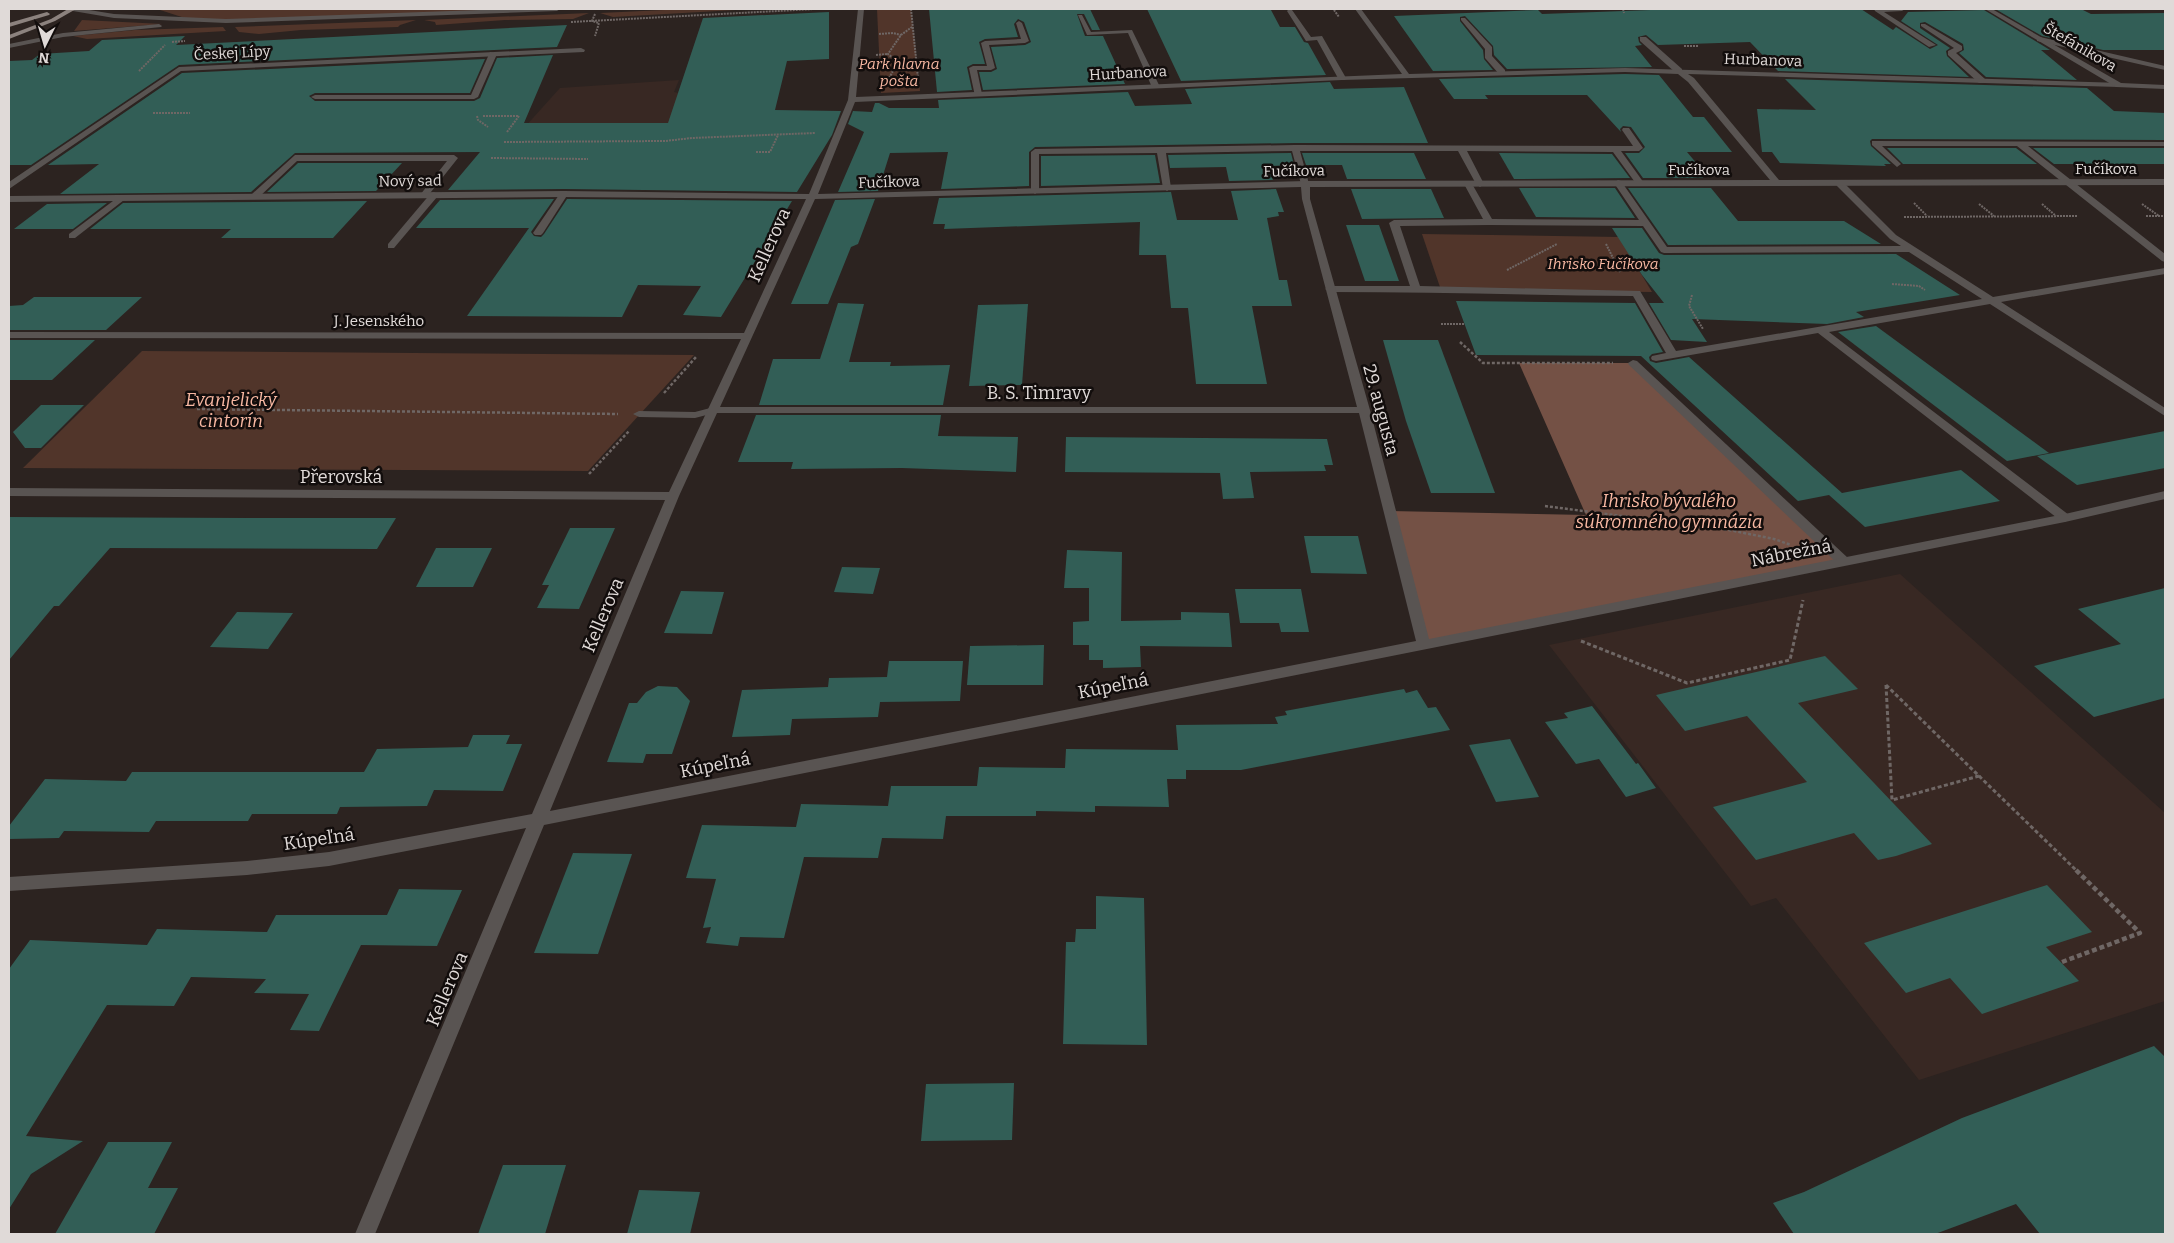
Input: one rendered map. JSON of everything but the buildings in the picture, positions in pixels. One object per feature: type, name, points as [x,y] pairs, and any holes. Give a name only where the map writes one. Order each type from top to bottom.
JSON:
[{"type":"main road","points":[[9,25],[72,9],[53,20],[9,37]]},
{"type":"street","points":[[73,9],[114,16],[226,22]]},
{"type":"street","points":[[9,46],[88,32],[226,22],[557,9]]},
{"type":"street","name":"Kellerova","points":[[365,1234],[673,496],[812,197],[852,100],[861,9]]},
{"type":"street","points":[[1358,9],[1368,9]]},
{"type":"street","points":[[1358,9],[1406,75]]},
{"type":"street","points":[[1902,9],[1877,10],[1932,45]]},
{"type":"street","name":"Štefánikova","points":[[1988,9],[2119,85],[2165,87]]},
{"type":"street","points":[[158,10],[194,21]]},
{"type":"street","points":[[1290,11],[1309,39],[1319,38],[1342,78]]},
{"type":"street","points":[[1080,16],[1089,34],[1130,31],[1155,85]]},
{"type":"street","points":[[1463,19],[1488,49],[1488,56],[1502,72]]},
{"type":"street","points":[[978,94],[973,68],[991,68],[986,43],[1025,41],[1019,24]]},
{"type":"street","points":[[1923,25],[1959,48],[1951,54],[1982,81]]},
{"type":"street","name":"Fučíkova","points":[[1643,39],[1691,80],[1777,183]]},
{"type":"street","points":[[2040,39],[2087,42]]},
{"type":"street","points":[[2040,39],[2165,68]]},
{"type":"street","name":"Českej Lípy","points":[[9,186],[179,69],[581,50]]},
{"type":"street","points":[[315,97],[474,97],[493,54]]},
{"type":"street","name":"Hurbanova","points":[[852,100],[1406,75],[1625,70],[2119,85]]},
{"type":"street","points":[[1035,191],[1035,152],[1295,148],[1639,148],[1626,130]]},
{"type":"street","points":[[1897,164],[1875,143],[2165,144]]},
{"type":"street","points":[[2020,144],[2165,259]]},
{"type":"street","name":"29. augusta","points":[[1295,148],[1305,184],[1306,199],[1364,410],[1424,644]]},
{"type":"street","points":[[1461,148],[1480,184]]},
{"type":"street","points":[[1615,149],[1640,184]]},
{"type":"street","points":[[1161,150],[1167,188]]},
{"type":"street","points":[[255,196],[295,158],[454,158],[391,246]]},
{"type":"street","name":"Fučíkova","points":[[812,197],[1305,184],[2165,182]]},
{"type":"street","points":[[1618,183],[1664,250],[1913,249]]},
{"type":"street","points":[[1468,184],[1489,222]]},
{"type":"street","points":[[1840,184],[1892,237],[2165,413]]},
{"type":"street","points":[[538,233],[564,194]]},
{"type":"street","name":"Nový sad","points":[[9,199],[564,194],[812,197]]},
{"type":"street","points":[[72,236],[121,198]]},
{"type":"street","points":[[1416,290],[1394,223],[1645,223]]},
{"type":"street","points":[[1656,358],[2165,271]]},
{"type":"street","points":[[2154,273],[2165,280]]},
{"type":"street","points":[[1330,289],[1469,289],[1522,292],[1636,293],[1672,354]]},
{"type":"street","points":[[1819,329],[2065,518]]},
{"type":"street","name":"J. Jesenského","points":[[9,335],[749,336]]},
{"type":"street","points":[[1633,363],[1843,562]]},
{"type":"street","name":"B. S. Timravy","points":[[639,414],[695,415],[714,410],[1364,410]]},
{"type":"street","name":"Přerovská","points":[[9,492],[673,496]]},
{"type":"street","name":"Nábrežná","points":[[1424,644],[2065,518],[2165,495]]},
{"type":"street","name":"Kúpeľná","points":[[9,884],[247,868],[329,859],[538,820],[1424,644]]},
{"type":"path","points":[[911,9],[920,96]]},
{"type":"path","points":[[1623,9],[1624,13]]},
{"type":"path","points":[[1636,9],[1650,10]]},
{"type":"path","points":[[592,21],[595,14]]},
{"type":"path","points":[[912,27],[901,35],[888,54],[898,62],[916,61]]},
{"type":"path","points":[[889,78],[898,62]]},
{"type":"path","points":[[147,113],[190,113]]},
{"type":"path","points":[[477,116],[520,116],[507,132]]},
{"type":"path","points":[[504,142],[665,142],[692,138],[818,133]]},
{"type":"path","points":[[756,152],[770,152],[778,135]]},
{"type":"path","points":[[491,158],[588,159]]},
{"type":"path","points":[[1873,217],[2165,216]]},
{"type":"path","points":[[1469,289],[1600,222]]},
{"type":"path","points":[[1600,222],[1599,229],[1622,278],[1622,293]]},
{"type":"path","points":[[1692,295],[1689,306],[1697,320]]},
{"type":"path","points":[[1441,324],[1464,324]]},
{"type":"path","points":[[1460,342],[1482,363],[1633,363]]},
{"type":"path","points":[[197,409],[639,414]]},
{"type":"path","points":[[1545,506],[1730,530],[1774,539],[1799,548]]},
{"type":"path","points":[[1581,641],[1687,683],[1790,660],[1803,600]]},
{"type":"path","points":[[1979,776],[1892,800],[1886,685],[2140,933],[2062,962]]},
{"type":"shaded area","points":[[679,80],[674,92],[678,93],[671,123],[515,138],[560,88]]},
{"type":"shaded area","points":[[1900,574],[2165,813],[2165,1001],[1919,1080],[1776,898],[1751,906],[1549,645]]},
{"type":"green space","points":[[157,9],[498,9],[497,11],[194,21]]},
{"type":"green space","points":[[686,9],[753,9],[613,17],[600,13]]},
{"type":"green space","name":"Park hlavna pošta","points":[[877,9],[911,9],[920,91],[881,93]]},
{"type":"green space","points":[[589,13],[573,19],[505,20],[436,25],[435,22],[424,20]]},
{"type":"green space","points":[[82,20],[163,24],[74,31]]},
{"type":"green space","points":[[416,20],[398,27],[301,30],[259,34],[239,32],[235,27]]},
{"type":"green space","points":[[223,27],[226,31],[87,39],[73,36],[135,30]]},
{"type":"green space","name":"Ihrisko Fučíkova","points":[[1422,234],[1619,237],[1652,292],[1441,290]]},
{"type":"green space","name":"Evanjelický cintorín","points":[[142,351],[694,355],[588,471],[23,468]]},
{"type":"green space","name":"Ihrisko bývalého súkromného gymnázia","points":[[1519,363],[1633,363],[1843,561],[1424,645],[1390,511],[1586,515]]}]
